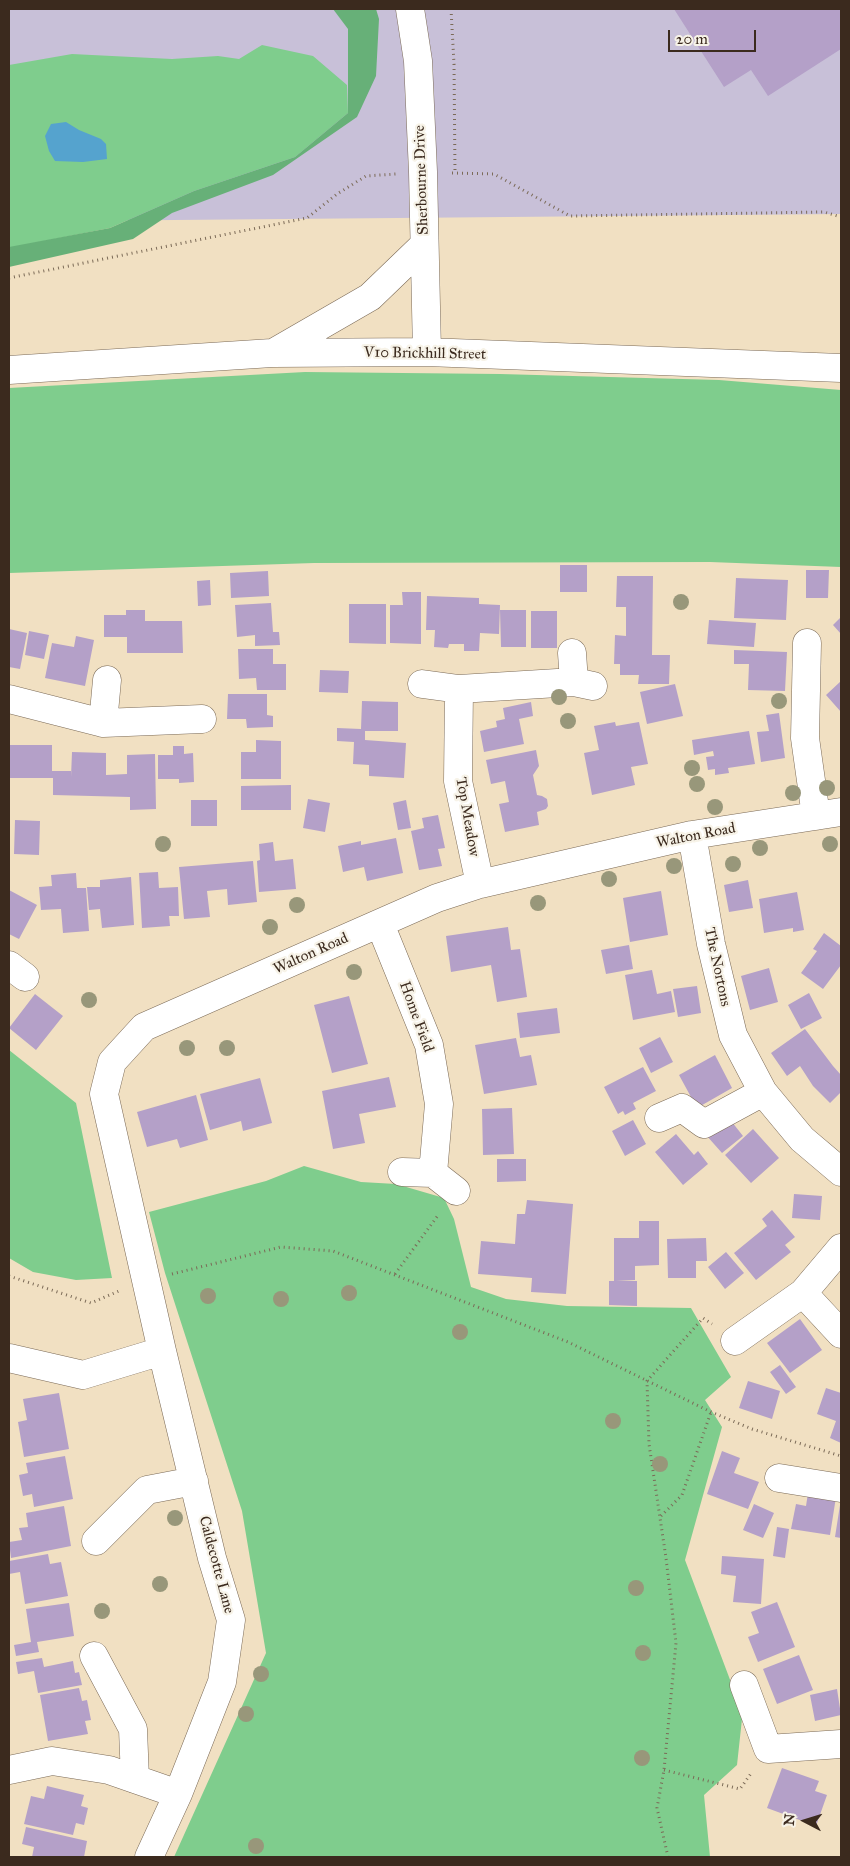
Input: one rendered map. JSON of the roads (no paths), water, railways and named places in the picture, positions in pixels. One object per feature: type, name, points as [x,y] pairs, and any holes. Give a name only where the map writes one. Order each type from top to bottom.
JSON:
[{"type":"street","name":"Sherbourne Drive","points":[[410,9],[418,61],[423,172],[427,352]]},
{"type":"street","points":[[272,353],[370,297],[424,245]]},
{"type":"street","name":"V10 Brickhill Street","points":[[9,370],[272,353],[427,352],[841,368]]},
{"type":"street","name":"Walton Road","points":[[162,1351],[104,1094],[112,1062],[144,1027],[437,898],[480,884],[692,835],[829,814],[805,738],[807,643]]},
{"type":"street","points":[[422,684],[459,689],[583,684],[572,653]]},
{"type":"street","points":[[103,723],[107,680]]},
{"type":"street","name":"Top Meadow","points":[[459,689],[458,781],[480,884]]},
{"type":"street","points":[[9,699],[103,723],[202,719]]},
{"type":"street","name":"The Nortons","points":[[692,835],[711,944],[733,1034],[763,1092],[802,1139],[841,1172]]},
{"type":"street","name":"Home Field","points":[[380,924],[429,1045],[439,1104],[433,1173]]},
{"type":"street","points":[[659,1118],[682,1108],[704,1124],[763,1092]]},
{"type":"street","points":[[402,1172],[433,1173],[456,1191]]},
{"type":"street","points":[[735,1341],[803,1293],[841,1248]]},
{"type":"street","points":[[803,1293],[841,1334]]},
{"type":"street","points":[[9,1358],[83,1376],[162,1351]]},
{"type":"street","name":"Caldecotte Lane","points":[[149,1857],[178,1794],[222,1682],[231,1620],[212,1558],[162,1351]]},
{"type":"street","points":[[779,1478],[841,1488]]},
{"type":"street","points":[[96,1541],[147,1490],[194,1481]]},
{"type":"street","points":[[94,1656],[133,1729],[135,1779]]},
{"type":"street","points":[[744,1685],[768,1749],[841,1744]]},
{"type":"street","points":[[9,1770],[52,1761],[109,1770],[178,1794]]},
{"type":"water","points":[[66,122],[79,130],[101,139],[106,144],[107,159],[83,162],[55,161],[49,151],[45,136],[51,124]]}]
